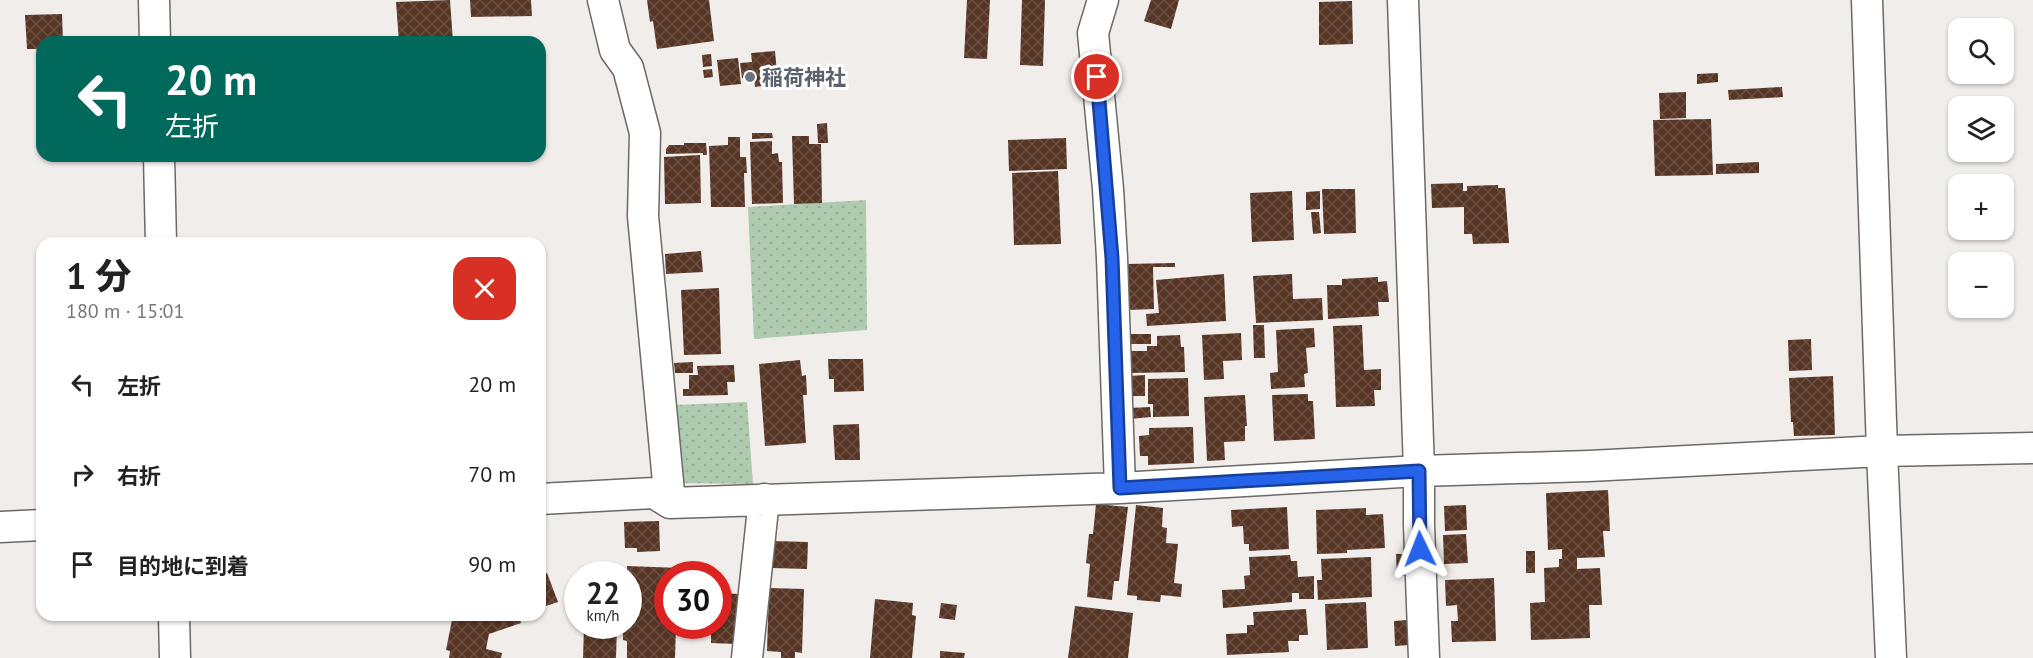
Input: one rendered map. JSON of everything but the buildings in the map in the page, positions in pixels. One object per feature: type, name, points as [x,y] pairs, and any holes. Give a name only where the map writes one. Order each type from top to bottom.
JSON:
[{"type":"street","points":[[153,0],[155,36]]},
{"type":"street","points":[[603,0],[615,50],[628,68],[645,134],[643,216],[670,503]]},
{"type":"street","points":[[1102,0],[1093,33],[1112,258],[1120,488]]},
{"type":"street","points":[[1403,0],[1424,658]]},
{"type":"street","points":[[1867,0],[1891,658]]},
{"type":"street","points":[[159,162],[161,237]]},
{"type":"street","points":[[546,499],[654,493],[670,503],[1120,488],[1419,471],[1600,466],[1882,451],[2033,448]]},
{"type":"street","points":[[747,658],[764,499]]},
{"type":"street","points":[[0,527],[36,525]]},
{"type":"street","points":[[174,621],[175,658]]},
{"type":"green space","points":[[866,200],[867,330],[754,339],[748,207]]},
{"type":"green space","points":[[747,402],[753,484],[678,483],[675,405]]},
{"type":"place","name":"稲荷神社","points":[[750,77]]},
{"type":"route","points":[[1097,77],[1112,258],[1120,488],[1419,471],[1420,549]]}]
